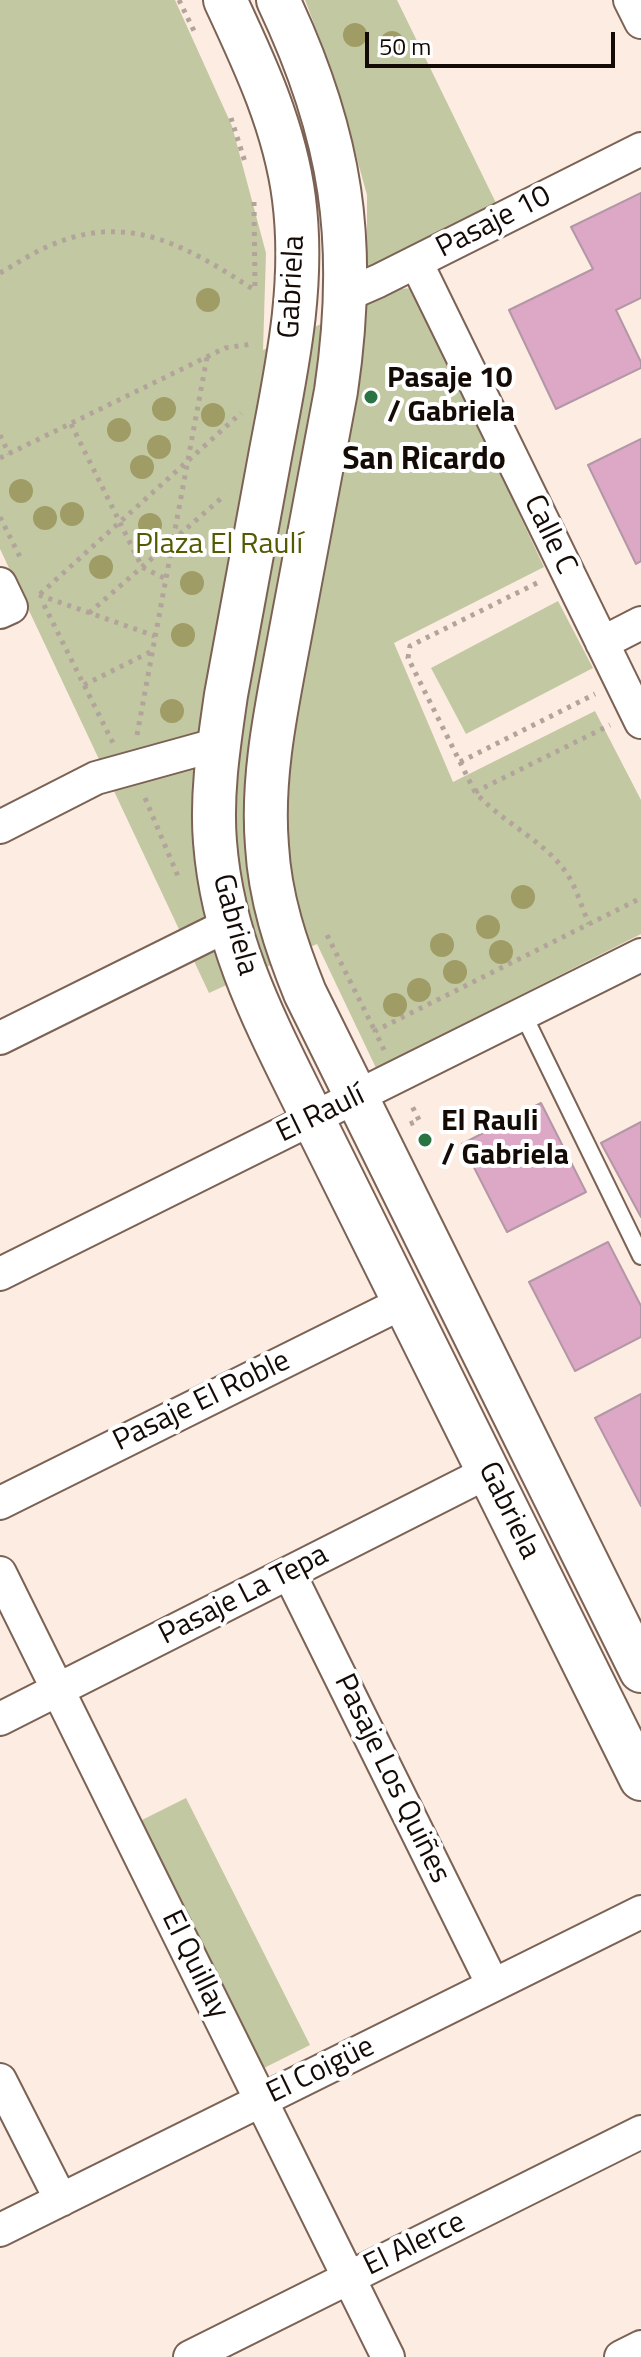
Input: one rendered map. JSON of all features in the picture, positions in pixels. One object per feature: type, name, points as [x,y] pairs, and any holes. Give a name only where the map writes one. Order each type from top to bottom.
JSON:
[{"type":"street","name":"Gabriela","points":[[225,0],[277,120],[287,160],[298,236],[298,275],[291,344],[219,744],[214,792],[219,883],[216,931],[254,995],[641,1779]]},
{"type":"street","name":"Gabriela","points":[[278,0],[315,86],[336,166],[346,251],[346,295],[336,391],[279,696],[266,804],[272,890],[280,925],[305,993],[641,1671]]},
{"type":"street","points":[[630,0],[641,22]]},
{"type":"street","name":"Pasaje 10","points":[[346,295],[641,149]]},
{"type":"street","name":"Calle C","points":[[416,262],[639,717]]},
{"type":"street","points":[[602,643],[641,623]]},
{"type":"street","points":[[0,827],[96,778],[219,744]]},
{"type":"street","points":[[0,1038],[216,931]]},
{"type":"street","name":"El Raulí","points":[[0,1274],[641,955]]},
{"type":"street","name":"Pasaje El Roble","points":[[0,1503],[404,1302]]},
{"type":"street","name":"Pasaje La Tepa","points":[[0,1719],[488,1472]]},
{"type":"street","name":"El Quillay","points":[[0,1573],[388,2357]]},
{"type":"street","name":"Pasaje Los Quiñes","points":[[289,1573],[493,1985]]},
{"type":"street","name":"El Coigüe","points":[[0,2230],[641,1912]]},
{"type":"street","points":[[0,2080],[61,2200]]},
{"type":"street","name":"El Alerce","points":[[190,2357],[641,2132]]},
{"type":"street","points":[[621,2357],[641,2347]]},
{"type":"lane","points":[[523,1014],[641,1256]]},
{"type":"path","points":[[0,273],[49,246],[76,237],[123,230],[153,236],[213,263],[295,313]]},
{"type":"path","points":[[0,458],[225,348],[252,344]]},
{"type":"path","points":[[132,768],[207,357]]},
{"type":"path","points":[[15,594],[120,522],[242,413]]},
{"type":"path","points":[[71,424],[142,567],[166,579]]},
{"type":"path","points":[[0,435],[9,454]]},
{"type":"path","points":[[89,613],[228,492]]},
{"type":"path","points":[[0,517],[15,594],[84,685],[121,760],[132,768],[216,931]]},
{"type":"path","points":[[566,569],[410,646],[408,658],[475,792],[490,809],[565,869],[589,924]]},
{"type":"path","points":[[15,594],[32,582]]},
{"type":"path","points":[[15,594],[89,613],[155,636]]},
{"type":"path","points":[[84,685],[153,650]]},
{"type":"path","points":[[460,762],[621,681]]},
{"type":"path","points":[[475,792],[639,717]]},
{"type":"path","points":[[322,926],[375,1031]]},
{"type":"green space","name":"Plaza El Raulí","points":[[0,0],[175,0],[232,126],[266,253],[263,350],[399,289],[413,288],[544,567],[394,643],[453,782],[595,711],[641,800],[641,934],[376,1068],[317,944],[209,993],[0,549]]},
{"type":"green space","points":[[305,0],[397,0],[496,203],[367,269],[367,195],[334,76]]},
{"type":"green space","points":[[558,601],[593,668],[466,734],[431,668]]},
{"type":"green space","points":[[186,1798],[310,2045],[256,2072],[132,1825]]},
{"type":"building","points":[[641,193],[641,298],[616,310],[641,368],[556,409],[509,310],[593,269],[571,227]]},
{"type":"building","points":[[641,439],[641,561],[636,564],[588,465]]},
{"type":"building","points":[[541,1103],[586,1192],[507,1232],[462,1144]]},
{"type":"building","points":[[641,1122],[641,1217],[601,1143]]},
{"type":"building","points":[[608,1242],[641,1306],[641,1337],[575,1371],[529,1282]]},
{"type":"building","points":[[641,1394],[641,1506],[595,1418]]},
{"type":"place","name":"Pasaje 10 / Gabriela","points":[[371,397]]},
{"type":"place","name":"El Rauli / Gabriela","points":[[425,1140]]},
{"type":"district","name":"San Ricardo","points":[[424,461]]}]
